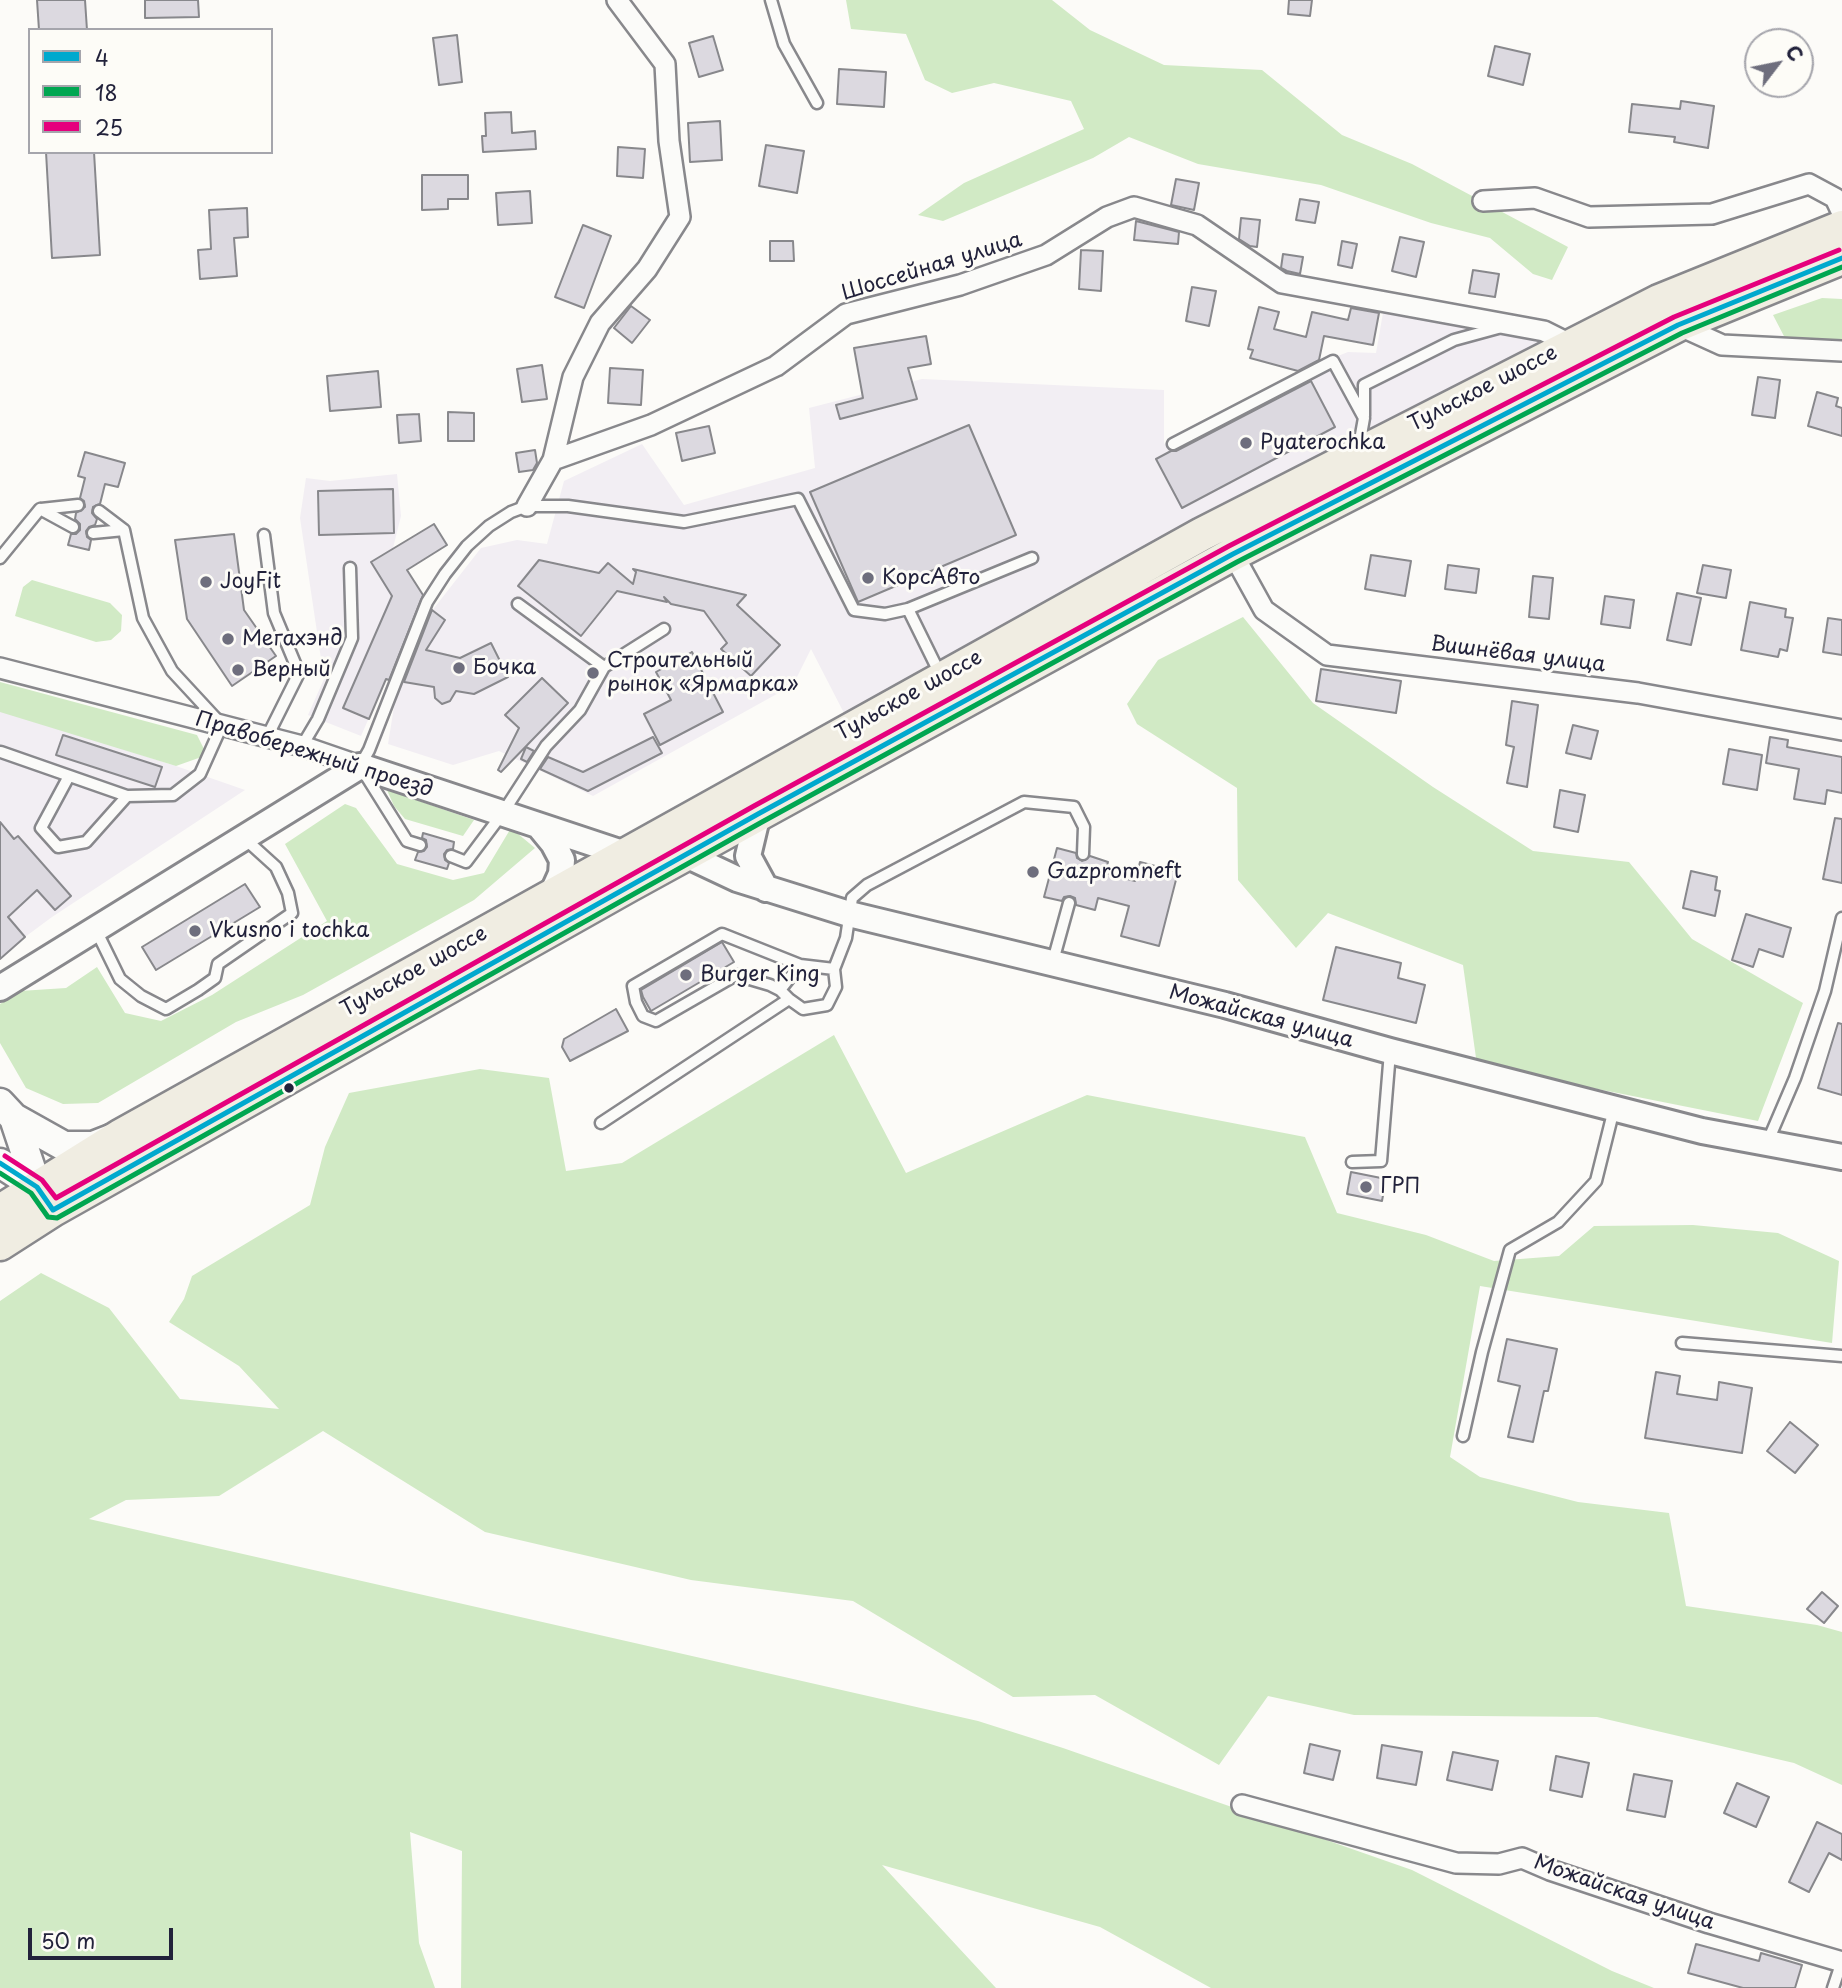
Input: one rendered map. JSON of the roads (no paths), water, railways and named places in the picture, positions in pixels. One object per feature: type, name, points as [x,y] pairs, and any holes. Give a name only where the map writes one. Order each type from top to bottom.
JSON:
[{"type":"main road","name":"Тульское шоссе","points":[[0,1244],[45,1198],[120,1136],[1202,534],[1659,300],[1842,227]]},
{"type":"main road","name":"Тульское шоссе","points":[[0,1211],[45,1198],[686,855],[1233,554],[1678,325],[1842,258]]},
{"type":"main road","points":[[7,1110],[45,1198]]},
{"type":"main road","points":[[7,1110],[64,1146],[93,1146],[120,1136]]},
{"type":"main road","points":[[0,1163],[45,1198]]},
{"type":"street","points":[[527,506],[554,460],[573,377],[600,324],[647,269],[680,218],[669,141],[665,64],[617,0]]},
{"type":"street","points":[[1483,201],[1535,198],[1589,217],[1712,214],[1810,184],[1835,198],[1842,213]]},
{"type":"street","name":"Шоссейная улица","points":[[554,460],[651,425],[776,366],[846,314],[960,285],[1046,255],[1107,217],[1134,207],[1197,225],[1282,283],[1544,331],[1570,344]]},
{"type":"street","points":[[1678,325],[1722,345],[1842,351]]},
{"type":"street","name":"Вишнёвая улица","points":[[1233,554],[1264,610],[1327,655],[1638,693],[1842,730]]},
{"type":"street","name":"Правобережный проезд","points":[[0,668],[302,746],[625,853]]},
{"type":"street","points":[[0,988],[360,766]]},
{"type":"street","points":[[758,814],[748,856],[766,889]]},
{"type":"street","points":[[539,826],[562,860],[561,874],[552,894]]},
{"type":"street","name":"Можайская улица","points":[[686,855],[737,879],[849,914],[1224,1005],[1390,1051],[1702,1131],[1842,1157]]},
{"type":"street","name":"Можайская улица","points":[[1242,1805],[1457,1863],[1499,1864],[1522,1858],[1550,1870],[1709,1923],[1842,1961]]},
{"type":"lane","points":[[771,0],[784,44],[817,103]]},
{"type":"lane","points":[[1358,454],[1364,418],[1364,385],[1454,340],[1509,325]]},
{"type":"lane","points":[[1173,444],[1333,361],[1364,418]]},
{"type":"lane","points":[[419,845],[407,841],[360,766],[369,750],[427,602],[445,573],[467,545],[489,526],[527,506],[568,506],[684,522],[798,499],[854,610],[885,614],[908,609],[1032,558]]},
{"type":"lane","points":[[0,558],[40,509],[78,505]]},
{"type":"lane","points":[[40,509],[73,527]]},
{"type":"lane","points":[[1,752],[127,796],[173,795],[200,774],[222,725],[172,671],[143,618],[124,530],[99,511]]},
{"type":"lane","points":[[93,533],[124,530]]},
{"type":"lane","points":[[264,534],[274,613],[299,673],[267,737]]},
{"type":"lane","points":[[302,746],[318,719],[352,638],[349,568]]},
{"type":"lane","points":[[518,604],[604,667]]},
{"type":"lane","points":[[908,609],[942,678]]},
{"type":"lane","points":[[451,856],[466,862],[502,814],[546,746],[580,710],[604,667],[664,629]]},
{"type":"lane","points":[[69,776],[41,828],[58,847],[86,842],[127,796]]},
{"type":"lane","points":[[834,969],[800,965],[722,934],[632,986],[643,1016],[656,1021],[736,975],[780,990],[803,1009],[827,1005],[836,987],[834,969],[846,938],[852,898],[867,885],[1024,802],[1074,807],[1084,827],[1083,854]]},
{"type":"lane","points":[[96,930],[120,979],[141,996],[166,1009],[198,990],[215,978],[218,964],[292,913],[288,893],[276,867],[244,837]]},
{"type":"lane","points":[[1052,965],[1069,903]]},
{"type":"lane","points":[[1768,1142],[1795,1078],[1825,990],[1842,918]]},
{"type":"lane","points":[[780,990],[800,965]]},
{"type":"lane","points":[[601,1124],[789,999]]},
{"type":"lane","points":[[1352,1162],[1381,1161],[1390,1051]]},
{"type":"lane","points":[[1463,1436],[1482,1352],[1510,1250],[1558,1222],[1597,1181],[1614,1108]]},
{"type":"lane","points":[[1682,1343],[1842,1356]]},
{"type":"lane","points":[[1833,1988],[1842,1961]]},
{"type":"place","name":"Pyaterochka","points":[[1246,443]]},
{"type":"place","name":"КорсАвто","points":[[868,578]]},
{"type":"place","name":"JoyFit","points":[[206,582]]},
{"type":"place","name":"Мегахэнд","points":[[228,639]]},
{"type":"place","name":"Бочка","points":[[459,668]]},
{"type":"place","name":"Верный","points":[[238,670]]},
{"type":"place","name":"Строительный рынок «Ярмарка»","points":[[593,673]]},
{"type":"place","name":"Gazpromneft","points":[[1033,872]]},
{"type":"place","name":"Vkusno i tochka","points":[[195,931]]},
{"type":"place","name":"Burger King","points":[[686,975]]},
{"type":"place","name":"ГРП","points":[[1366,1187]]}]
